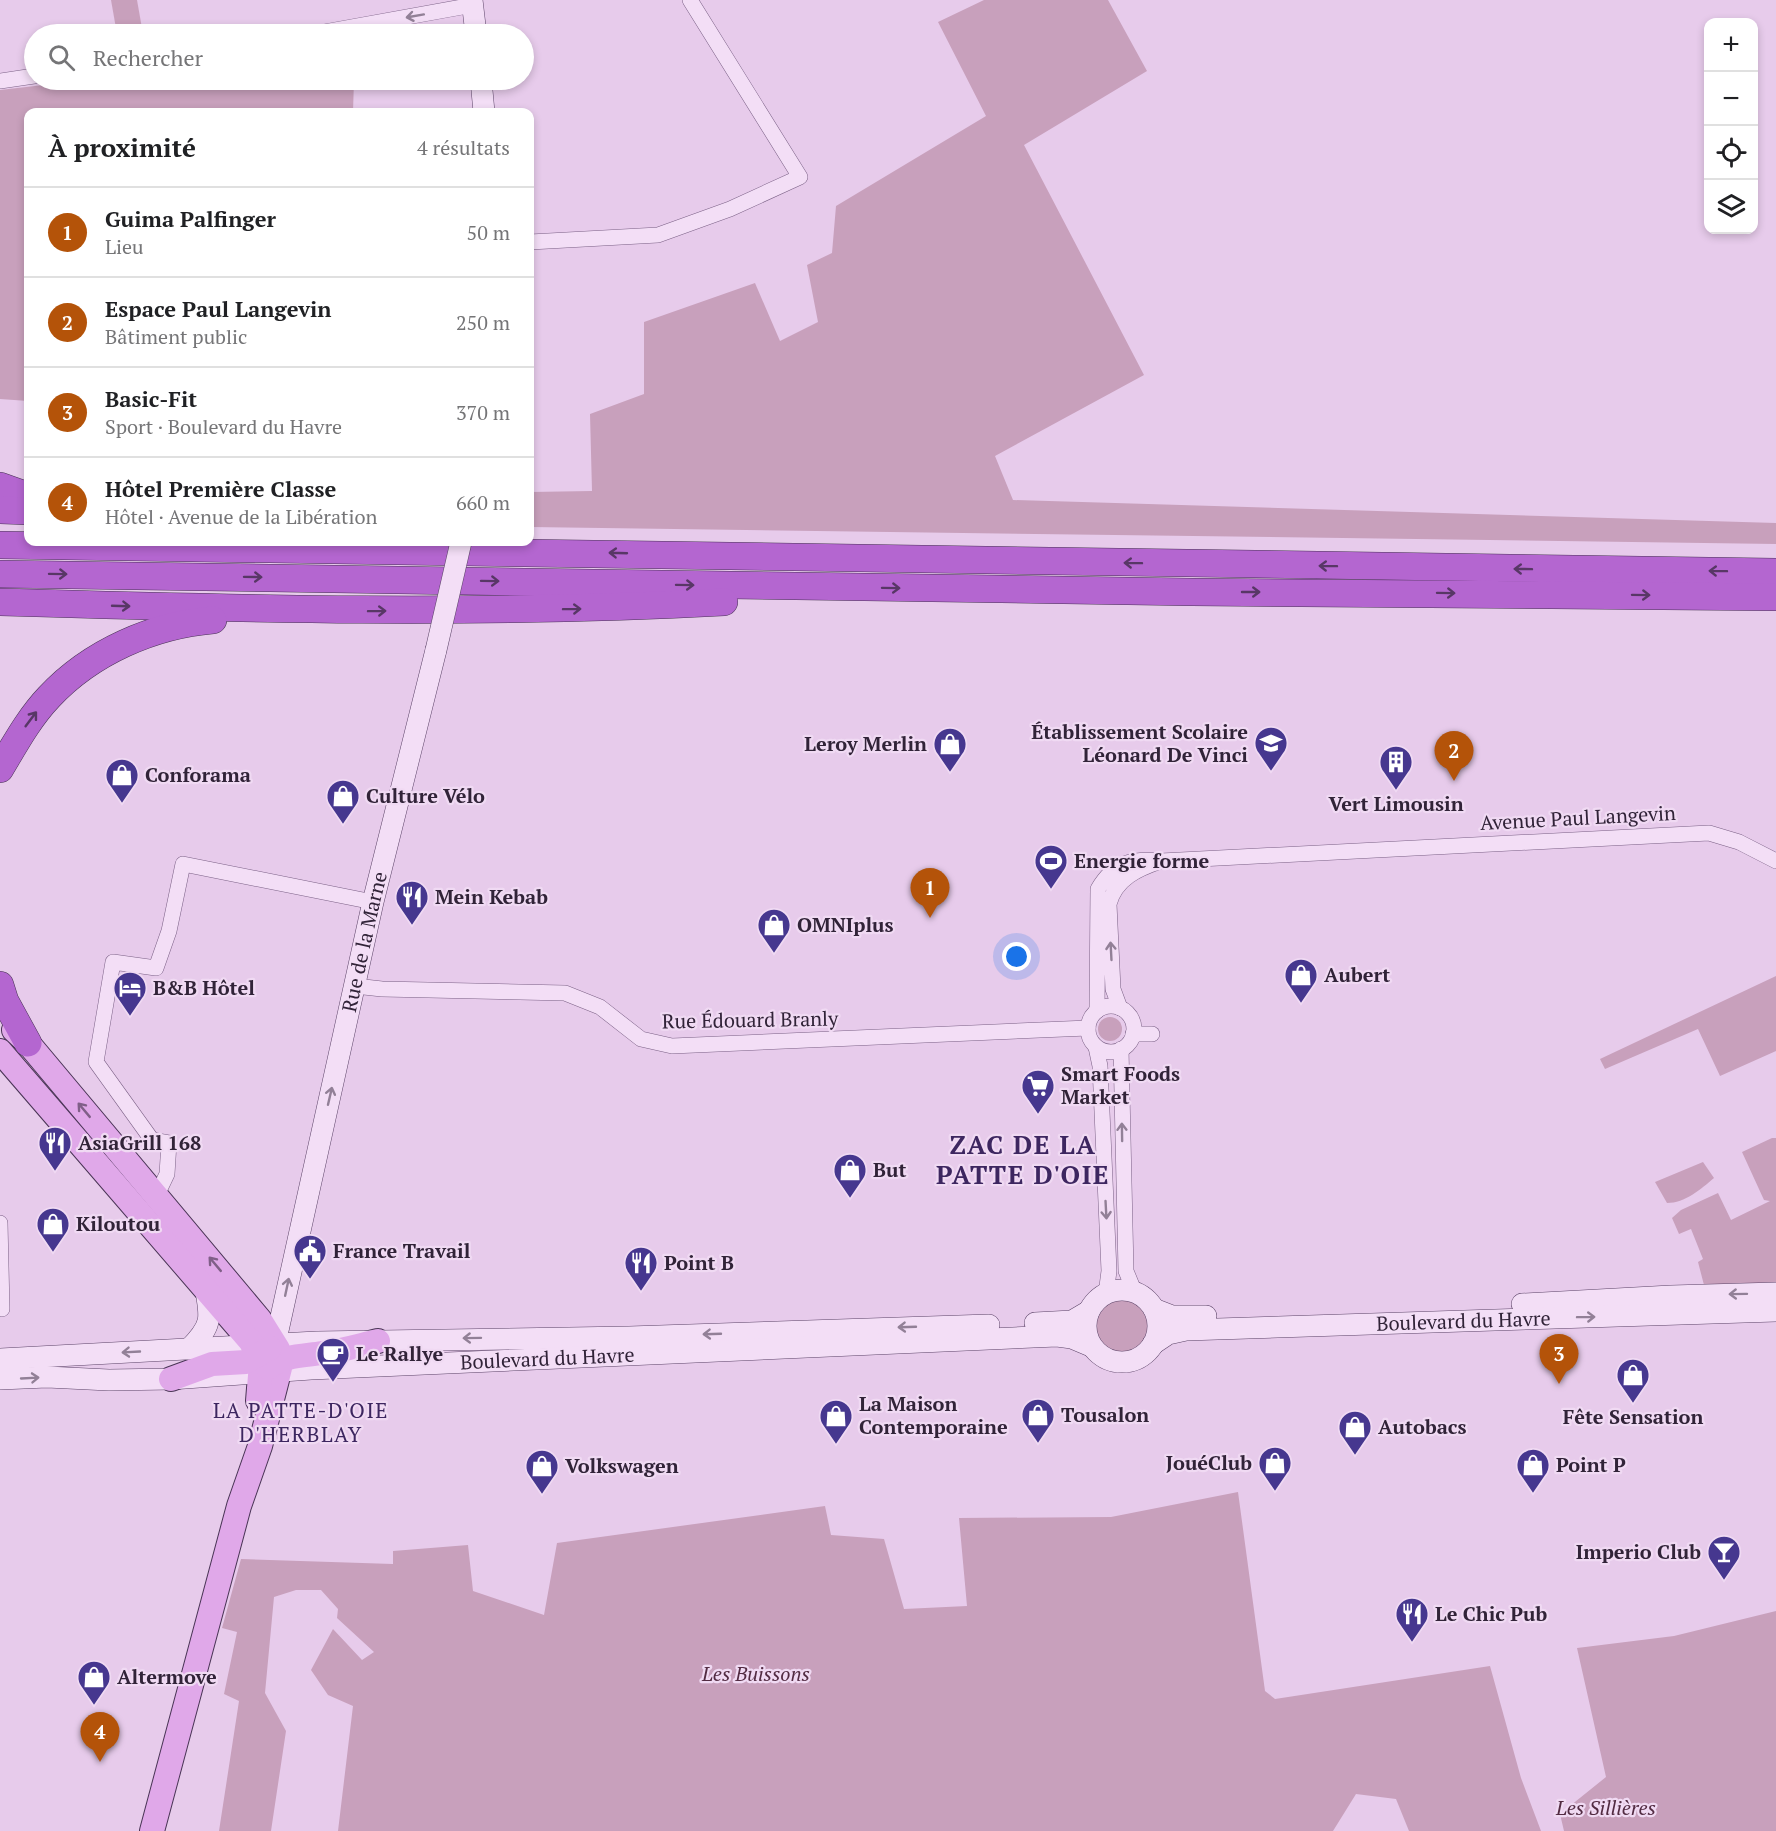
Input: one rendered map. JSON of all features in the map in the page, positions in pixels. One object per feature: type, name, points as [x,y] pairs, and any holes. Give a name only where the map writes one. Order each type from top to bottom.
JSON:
[{"type":"highway","points":[[0,486],[24,495]]},
{"type":"highway","points":[[0,510],[24,511]]},
{"type":"highway","points":[[0,545],[24,545]]},
{"type":"highway","points":[[93,546],[559,551],[1776,572]]},
{"type":"highway","points":[[529,546],[559,551]]},
{"type":"highway","points":[[0,574],[833,587],[1776,597]]},
{"type":"highway","points":[[0,602],[318,611],[609,608],[822,596],[833,587]]},
{"type":"highway","points":[[0,769],[28,723],[50,696],[89,662],[129,641],[187,622],[318,611]]},
{"type":"highway","points":[[0,985],[11,1034]]},
{"type":"main road","points":[[472,3],[475,24]]},
{"type":"main road","points":[[482,90],[484,108]]},
{"type":"main road","name":"Rue de la Marne","points":[[268,1358],[374,902],[460,546]]},
{"type":"main road","points":[[11,1034],[156,1197],[260,1320],[268,1358],[260,1446],[239,1506],[212,1614],[152,1831]]},
{"type":"main road","points":[[0,1051],[268,1358]]},
{"type":"main road","points":[[189,1349],[204,1334],[210,1321],[205,1286]]},
{"type":"main road","points":[[1106,1294],[1118,1290],[1135,1293]]},
{"type":"main road","name":"Boulevard du Havre","points":[[1135,1293],[1146,1299],[1154,1309],[1172,1316],[1194,1317],[1776,1293]]},
{"type":"main road","name":"Boulevard du Havre","points":[[378,1341],[629,1337],[1072,1321],[1089,1311],[1106,1294]]},
{"type":"main road","points":[[1154,1309],[1158,1326],[1154,1344]]},
{"type":"main road","points":[[1089,1311],[1086,1329],[1091,1346]]},
{"type":"main road","name":"Boulevard du Havre","points":[[0,1359],[189,1349],[268,1358],[1057,1336],[1072,1338],[1091,1346],[1104,1358],[1124,1362],[1143,1356],[1168,1334],[1186,1330],[1776,1311]]},
{"type":"main road","points":[[0,1379],[171,1379],[212,1364],[246,1362],[378,1341]]},
{"type":"main road","points":[[166,1831],[200,1689],[212,1614]]},
{"type":"street","points":[[534,242],[658,235],[730,209],[800,177],[690,0]]},
{"type":"street","points":[[364,24],[472,3]]},
{"type":"street","points":[[0,81],[24,77]]},
{"type":"street","name":"Avenue Paul Langevin","points":[[1097,1011],[1098,889],[1104,878],[1137,858],[1161,861],[1709,833],[1739,842],[1776,861]]},
{"type":"street","points":[[1135,1293],[1126,1271],[1119,1065],[1121,1049],[1133,1034],[1132,1022],[1120,1008],[1113,988],[1109,904],[1112,892],[1138,869],[1161,861]]},
{"type":"street","points":[[156,1197],[167,1174],[170,1143],[152,1140],[96,1062],[113,962],[156,968],[168,931],[183,864],[374,902]]},
{"type":"street","name":"Rue Édouard Branly","points":[[355,986],[382,990],[565,993],[600,1007],[641,1039],[672,1046],[1088,1028]]},
{"type":"street","points":[[1120,1008],[1108,1007],[1097,1011],[1088,1028],[1091,1041],[1096,1047],[1108,1052],[1121,1049]]},
{"type":"street","points":[[1133,1034],[1152,1034]]},
{"type":"street","points":[[1096,1047],[1100,1066],[1109,1272],[1106,1294]]},
{"type":"street","points":[[0,1223],[2,1309]]},
{"type":"green space","points":[[111,0],[137,0],[141,24],[115,24]]},
{"type":"green space","points":[[984,0],[1108,0],[1147,71],[1024,145],[1144,375],[995,456],[1013,500],[1776,523],[1776,544],[534,527],[534,492],[592,491],[590,414],[644,394],[644,322],[755,283],[780,341],[818,322],[807,265],[832,253],[836,206],[986,116],[938,22]]},
{"type":"green space","points":[[24,87],[24,90],[354,90],[353,108],[24,108],[24,401],[0,399],[0,90]]},
{"type":"green space","points":[[1776,976],[1776,1051],[1720,1076],[1698,1029],[1605,1069],[1600,1059]]},
{"type":"green space","points":[[1110,1017],[1119,1020],[1122,1029],[1119,1038],[1110,1041],[1101,1038],[1098,1029],[1101,1020]]},
{"type":"green space","points":[[1776,1138],[1776,1285],[1704,1285],[1698,1262],[1703,1259],[1691,1229],[1679,1234],[1672,1218],[1681,1210],[1718,1193],[1731,1220],[1770,1201],[1764,1200],[1742,1152]]},
{"type":"green space","points":[[1703,1162],[1714,1178],[1686,1198],[1667,1203],[1655,1182]]},
{"type":"green space","points":[[1116,1299],[1128,1299],[1138,1303],[1146,1311],[1150,1327],[1146,1343],[1138,1351],[1128,1355],[1116,1355],[1106,1351],[1098,1343],[1094,1333],[1094,1321],[1098,1311],[1106,1303]]},
{"type":"green space","name":"Les Buissons","points":[[1238,1492],[1265,1691],[1275,1699],[1490,1666],[1521,1778],[1541,1831],[1409,1831],[1396,1799],[1356,1794],[1333,1831],[338,1831],[353,1706],[328,1695],[311,1670],[333,1629],[362,1660],[374,1652],[337,1618],[338,1609],[321,1590],[296,1590],[274,1597],[265,1693],[286,1731],[271,1831],[219,1831],[239,1701],[224,1694],[237,1632],[222,1628],[241,1559],[393,1564],[393,1551],[468,1545],[473,1591],[544,1615],[557,1543],[825,1506],[831,1535],[884,1539],[904,1609],[967,1606],[959,1518],[1111,1517]]},
{"type":"green space","name":"Les Sillières","points":[[1776,1611],[1776,1831],[1564,1831],[1560,1814],[1606,1777],[1577,1648],[1674,1636]]},
{"type":"place","name":"Établissement Scolaire Léonard De Vinci","points":[[1271,772]]},
{"type":"place","name":"Leroy Merlin","points":[[950,773]]},
{"type":"place","name":"Espace Paul Langevin","points":[[1454,781]]},
{"type":"place","name":"Vert Limousin","points":[[1396,791]]},
{"type":"place","name":"Conforama","points":[[122,804]]},
{"type":"place","name":"Culture Vélo","points":[[343,825]]},
{"type":"place","name":"Energie forme","points":[[1051,890]]},
{"type":"place","name":"Guima Palfinger","points":[[930,918]]},
{"type":"place","name":"Mein Kebab","points":[[412,926]]},
{"type":"place","name":"OMNIplus","points":[[774,954]]},
{"type":"place","name":"Aubert","points":[[1301,1004]]},
{"type":"place","name":"B&B Hôtel","points":[[130,1017]]},
{"type":"place","name":"Smart Foods Market","points":[[1038,1115]]},
{"type":"place","name":"AsiaGrill 168","points":[[55,1172]]},
{"type":"place","name":"But","points":[[850,1199]]},
{"type":"place","name":"Kiloutou","points":[[53,1253]]},
{"type":"place","name":"France Travail","points":[[310,1280]]},
{"type":"place","name":"Point B","points":[[641,1292]]},
{"type":"place","name":"Le Rallye","points":[[333,1383]]},
{"type":"place","name":"Basic-Fit","points":[[1559,1384]]},
{"type":"place","name":"Fête Sensation","points":[[1633,1404]]},
{"type":"place","name":"Tousalon","points":[[1038,1444]]},
{"type":"place","name":"La Maison Contemporaine","points":[[836,1445]]},
{"type":"place","name":"Autobacs","points":[[1355,1456]]},
{"type":"place","name":"JouéClub","points":[[1275,1492]]},
{"type":"place","name":"Point P","points":[[1533,1494]]},
{"type":"place","name":"Volkswagen","points":[[542,1495]]},
{"type":"place","name":"Imperio Club","points":[[1724,1581]]},
{"type":"place","name":"Le Chic Pub","points":[[1412,1643]]},
{"type":"place","name":"Altermove","points":[[94,1706]]},
{"type":"place","name":"Hôtel Première Classe","points":[[100,1762]]},
{"type":"district","name":"ZAC DE LA PATTE D'OIE","points":[[1023,1160]]},
{"type":"district","name":"LA PATTE-D'OIE D'HERBLAY","points":[[301,1423]]}]
